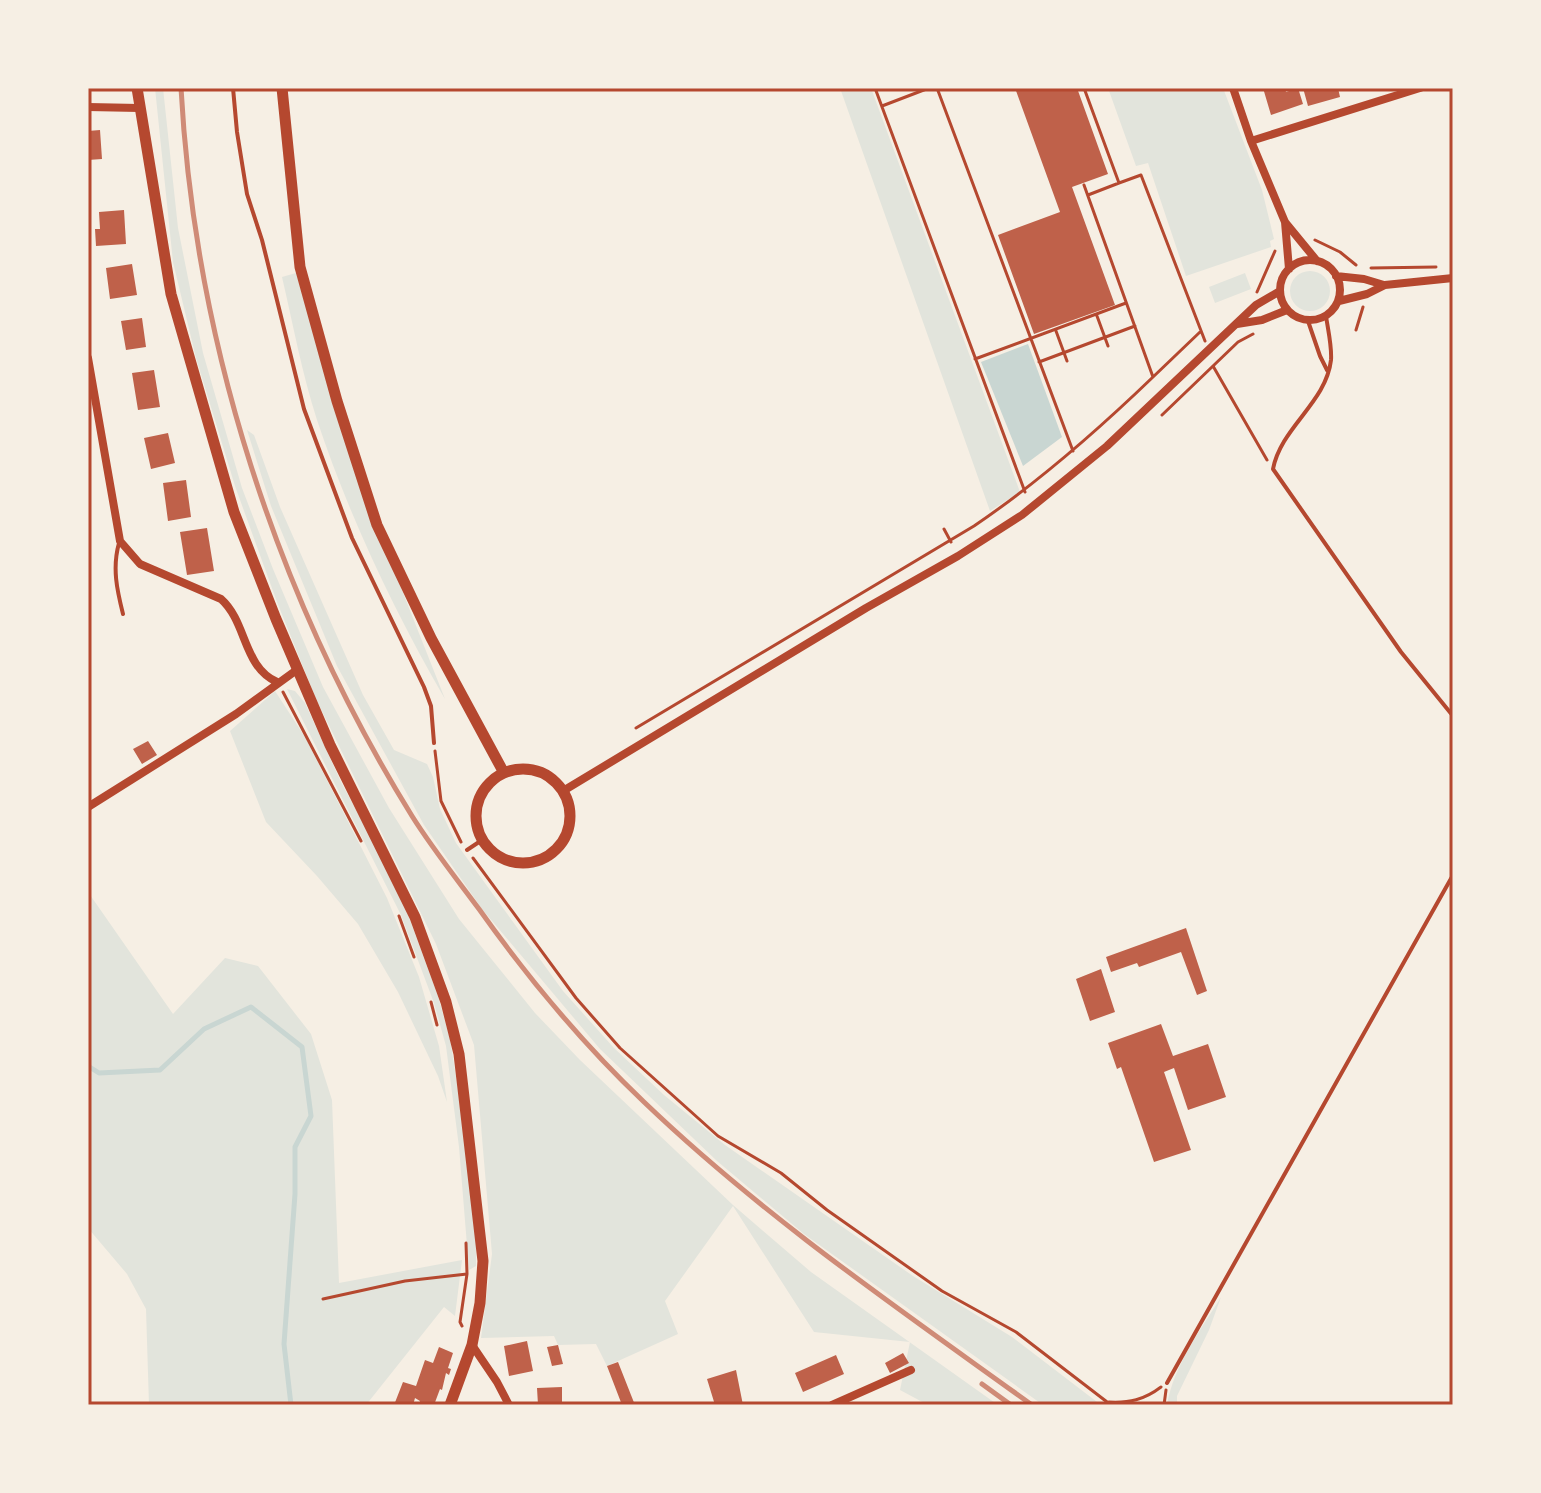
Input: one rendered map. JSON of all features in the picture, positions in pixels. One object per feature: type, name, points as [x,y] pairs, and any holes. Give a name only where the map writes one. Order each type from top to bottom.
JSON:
[{"type":"street","points":[[137,88],[171,294],[234,512],[330,745],[415,917],[446,1002],[459,1054],[483,1261],[480,1303],[472,1345],[450,1405]]},
{"type":"street","points":[[282,88],[300,267],[341,415],[377,525],[431,638],[504,773]]},
{"type":"street","points":[[1233,88],[1285,222],[1317,261]]},
{"type":"street","points":[[1251,141],[1420,88]]},
{"type":"street","points":[[88,107],[139,108]]},
{"type":"street","points":[[1285,222],[1289,269]]},
{"type":"street","points":[[1339,301],[1336,276],[1327,265],[1317,261],[1297,263],[1283,277],[1280,291],[1287,310],[1298,319],[1308,321],[1326,316],[1339,301],[1367,294],[1385,285],[1453,278]]},
{"type":"street","points":[[1336,276],[1385,285]]},
{"type":"street","points":[[563,791],[1022,515],[1074,475],[1256,305],[1280,291]]},
{"type":"street","points":[[1237,324],[1262,320],[1287,310]]},
{"type":"street","points":[[88,358],[120,541],[140,564],[221,599],[239,621],[255,664],[267,678],[277,682]]},
{"type":"street","points":[[88,807],[236,714],[298,669]]},
{"type":"street","points":[[518,769],[533,770],[546,775],[563,791],[570,814],[569,830],[562,844],[551,855],[537,862],[521,864],[506,861],[492,852],[482,840],[476,810],[481,794],[504,773],[518,769]]},
{"type":"street","points":[[472,1345],[509,1405]]},
{"type":"street","points":[[832,1405],[911,1370]]},
{"type":"lane","points":[[233,88],[247,194],[262,240],[304,409],[352,538],[424,687],[431,706],[434,743]]},
{"type":"lane","points":[[1326,316],[1331,357],[1329,372],[1320,391],[1281,442],[1273,469],[1392,639],[1453,716]]},
{"type":"lane","points":[[1308,321],[1329,372]]},
{"type":"lane","points":[[120,541],[114,567],[123,614]]},
{"type":"lane","points":[[467,850],[482,840]]},
{"type":"lane","points":[[1167,1383],[1453,875]]},
{"type":"path","points":[[875,88],[1025,492]]},
{"type":"path","points":[[882,106],[929,88]]},
{"type":"path","points":[[937,88],[1073,451]]},
{"type":"path","points":[[1084,88],[1119,183]]},
{"type":"path","points":[[1088,195],[1141,175],[1202,338]]},
{"type":"path","points":[[1084,185],[1153,377]]},
{"type":"path","points":[[975,359],[1127,303]]},
{"type":"path","points":[[1096,314],[1108,346]]},
{"type":"path","points":[[1039,362],[1135,326]]},
{"type":"path","points":[[1055,330],[1067,361]]},
{"type":"path","points":[[636,728],[1025,492],[1200,332]]},
{"type":"path","points":[[1162,415],[1219,360]]},
{"type":"path","points":[[1213,366],[1273,469]]},
{"type":"path","points":[[944,529],[958,556]]},
{"type":"path","points":[[277,682],[309,737],[361,840]]},
{"type":"path","points":[[434,743],[441,801],[455,833],[576,998],[620,1048],[664,1090],[718,1136],[781,1173],[827,1210],[942,1291],[1016,1332],[1110,1404],[1128,1403],[1151,1395],[1167,1383]]},
{"type":"path","points":[[397,911],[419,970]]},
{"type":"path","points":[[430,1000],[437,1026]]},
{"type":"path","points":[[466,1237],[467,1274],[460,1322],[472,1345]]},
{"type":"path","points":[[323,1299],[405,1281],[467,1274]]},
{"type":"path","points":[[1164,1405],[1167,1383]]},
{"type":"shaded area","points":[[155,88],[163,88],[178,228],[203,353],[242,488],[323,687],[389,808],[459,919],[535,1013],[580,1060],[733,1205],[811,1272],[909,1342],[814,1332],[733,1206],[665,1301],[678,1334],[607,1366],[596,1344],[558,1345],[554,1336],[481,1338],[492,1254],[474,1045],[436,944],[316,699],[235,486],[196,358],[173,262]]},
{"type":"shaded area","points":[[840,88],[871,88],[1020,492],[990,511]]},
{"type":"shaded area","points":[[1108,88],[1223,88],[1262,190],[1274,239],[1270,241],[1271,247],[1186,276],[1148,163],[1136,166]]},
{"type":"shaded area","points":[[1310,271],[1324,277],[1330,291],[1324,305],[1310,311],[1296,305],[1290,291],[1296,277]]},
{"type":"shaded area","points":[[296,273],[362,489],[445,699],[374,562],[343,492],[317,420],[282,277]]},
{"type":"shaded area","points":[[1245,273],[1251,289],[1215,303],[1209,287]]},
{"type":"shaded area","points":[[1028,344],[1062,437],[1023,466],[981,362]]},
{"type":"shaded area","points":[[247,430],[254,435],[280,507],[363,695],[394,750],[427,764],[440,809],[456,843],[563,991],[614,1048],[664,1095],[725,1145],[913,1276],[1012,1337],[1101,1405],[1043,1405],[804,1234],[717,1161],[600,1049],[482,909],[424,825],[337,666],[271,506]]},
{"type":"shaded area","points":[[287,689],[295,691],[305,703],[341,782],[400,893],[438,996],[450,1039],[457,1083],[476,1239],[476,1266],[469,1270],[459,1147],[446,1046],[434,1003],[401,915]]},
{"type":"shaded area","points":[[275,691],[305,737],[387,898],[419,977],[439,1046],[447,1102],[398,992],[358,924],[266,822],[230,731]]},
{"type":"shaded area","points":[[88,892],[173,1014],[225,958],[258,966],[311,1034],[332,1100],[339,1283],[462,1260],[455,1316],[444,1307],[366,1405],[149,1405],[146,1309],[127,1274],[88,1228]]},
{"type":"shaded area","points":[[1221,1297],[1209,1330],[1177,1396],[1177,1405],[1167,1405],[1182,1362]]},
{"type":"shaded area","points":[[910,1342],[998,1405],[928,1405],[900,1390]]},
{"type":"building","points":[[1015,88],[1077,88],[1108,174],[1072,187],[1115,305],[1034,334],[998,235],[1060,212]]},
{"type":"building","points":[[1263,88],[1285,88],[1286,92],[1298,88],[1303,104],[1271,115]]},
{"type":"building","points":[[1303,88],[1338,88],[1340,97],[1308,106]]},
{"type":"building","points":[[100,130],[102,159],[88,160],[88,131]]},
{"type":"building","points":[[124,210],[126,244],[96,246],[95,229],[100,229],[99,212]]},
{"type":"building","points":[[132,264],[137,295],[110,299],[106,268]]},
{"type":"building","points":[[142,318],[146,347],[126,350],[121,321]]},
{"type":"building","points":[[154,370],[160,407],[138,410],[132,373]]},
{"type":"building","points":[[168,433],[175,463],[151,469],[144,438]]},
{"type":"building","points":[[186,480],[191,517],[168,521],[163,483]]},
{"type":"building","points":[[207,528],[214,571],[187,575],[180,532]]},
{"type":"building","points":[[148,741],[157,755],[142,764],[133,749]]},
{"type":"building","points":[[1186,928],[1207,991],[1197,995],[1181,952],[1139,967],[1137,963],[1111,972],[1106,957]]},
{"type":"building","points":[[1101,969],[1115,1012],[1090,1021],[1076,979]]},
{"type":"building","points":[[1161,1024],[1173,1056],[1208,1044],[1226,1097],[1188,1110],[1174,1068],[1164,1072],[1191,1150],[1154,1162],[1121,1067],[1117,1069],[1108,1043]]},
{"type":"building","points":[[527,1341],[533,1371],[509,1376],[504,1346]]},
{"type":"building","points":[[558,1345],[563,1364],[552,1366],[547,1347]]},
{"type":"building","points":[[439,1347],[453,1353],[449,1375],[446,1373],[434,1405],[419,1405],[420,1401],[415,1398],[413,1405],[394,1405],[403,1382],[416,1386],[425,1360],[433,1363]]},
{"type":"building","points":[[903,1353],[909,1363],[890,1373],[885,1363]]},
{"type":"building","points":[[836,1355],[844,1374],[803,1392],[795,1373]]},
{"type":"building","points":[[618,1362],[635,1405],[622,1405],[607,1366]]},
{"type":"building","points":[[736,1370],[743,1405],[715,1405],[707,1379]]},
{"type":"building","points":[[562,1387],[562,1405],[538,1405],[537,1388]]},
{"type":"waterway","points":[[88,1066],[99,1073],[160,1070],[204,1029],[251,1007],[302,1047],[311,1116],[295,1147],[295,1194],[284,1344],[291,1405]]},
{"type":"railway","points":[[181,88],[189,184],[204,279],[225,373],[251,466],[283,557],[321,646],[364,733],[412,816],[537,985],[599,1057],[644,1102],[784,1223],[1032,1405]]},
{"type":"railway","points":[[982,1384],[1011,1405]]}]
